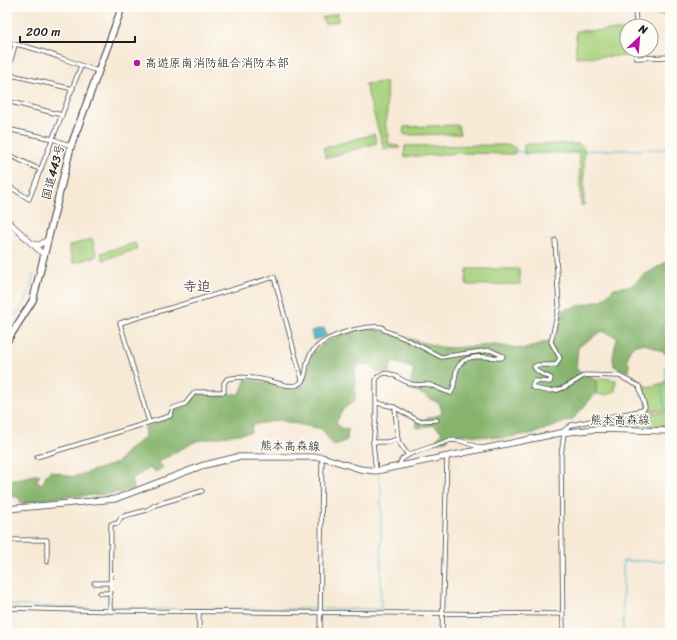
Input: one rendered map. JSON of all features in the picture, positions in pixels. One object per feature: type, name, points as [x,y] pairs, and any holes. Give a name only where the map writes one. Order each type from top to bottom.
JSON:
[{"type":"highway","name":"国道443号","points":[[7,341],[33,300],[71,146],[122,7]]},
{"type":"main road","name":"熊本高森線","points":[[7,509],[115,499],[201,466],[237,457],[322,457],[360,469],[376,471],[562,433],[597,429],[670,431]]},
{"type":"street","points":[[635,7],[636,18]]},
{"type":"street","points":[[7,43],[55,55],[65,61],[98,71]]},
{"type":"street","points":[[15,45],[7,74],[73,89]]},
{"type":"street","points":[[659,57],[670,57]]},
{"type":"street","points":[[7,185],[29,199],[81,66]]},
{"type":"street","points":[[7,101],[62,114]]},
{"type":"street","points":[[7,128],[53,139],[71,146]]},
{"type":"street","points":[[7,154],[41,170]]},
{"type":"street","points":[[7,220],[44,255]]},
{"type":"street","points":[[32,243],[39,245],[47,240]]},
{"type":"street","points":[[555,240],[559,306],[551,342],[560,358],[556,366],[537,365],[534,367],[538,372],[551,378],[550,382],[534,381],[532,387],[554,391],[575,383],[585,375],[618,376],[639,386],[645,407],[643,410],[571,425],[562,433],[563,633]]},
{"type":"street","points":[[149,422],[120,322],[274,277],[302,380]]},
{"type":"street","points":[[37,457],[170,416],[173,408],[185,404],[195,392],[224,392],[224,383],[227,379],[249,377],[289,386],[297,385],[302,380],[311,353],[322,343],[341,334],[366,326],[382,327],[384,330],[441,357],[490,350],[503,356],[502,358],[484,356],[462,362],[457,369],[451,392],[428,384],[410,384],[393,374],[382,373],[376,380],[377,403],[373,442],[376,471]]},
{"type":"street","points":[[377,403],[395,408],[419,421],[437,420]]},
{"type":"street","points":[[395,408],[398,439],[408,455]]},
{"type":"street","points":[[373,442],[387,442],[398,439]]},
{"type":"street","points":[[398,467],[402,459],[408,455],[451,440],[461,441],[484,449]]},
{"type":"street","points":[[320,633],[322,457]]},
{"type":"street","points":[[442,633],[447,457]]},
{"type":"street","points":[[110,612],[111,524],[118,522],[121,517],[147,510],[155,505],[202,491]]},
{"type":"street","points":[[7,540],[47,540],[47,562]]},
{"type":"street","points":[[94,583],[110,583]]},
{"type":"street","points":[[100,593],[110,593]]},
{"type":"street","points":[[7,608],[110,612],[562,614]]},
{"type":"street","points":[[199,612],[199,633]]},
{"type":"green space","points":[[637,7],[670,7],[670,15],[637,14]]},
{"type":"green space","points":[[338,13],[338,21],[325,24],[322,18]]},
{"type":"green space","points":[[619,30],[619,56],[576,57],[576,31]]},
{"type":"green space","points":[[386,82],[387,118],[385,125],[389,135],[388,140],[390,145],[398,146],[400,148],[384,149],[365,84]]},
{"type":"green space","points":[[458,125],[460,134],[405,135],[403,132],[404,127]]},
{"type":"green space","points":[[374,134],[377,143],[326,158],[323,148]]},
{"type":"green space","points":[[524,144],[579,144],[584,148],[584,205],[581,205],[579,153],[524,154]]},
{"type":"green space","points":[[405,146],[512,146],[516,149],[514,154],[462,153],[404,157]]},
{"type":"green space","points":[[92,239],[97,256],[73,263],[69,246]]},
{"type":"green space","points":[[135,243],[137,249],[103,260],[101,253]]},
{"type":"green space","points":[[670,260],[670,352],[668,354],[643,343],[630,348],[627,360],[629,363],[629,372],[614,366],[613,357],[617,337],[602,331],[578,347],[576,369],[596,380],[596,393],[573,419],[535,433],[504,438],[449,433],[448,440],[434,443],[442,432],[434,425],[417,428],[416,422],[442,414],[440,404],[409,387],[414,369],[392,361],[389,372],[377,373],[371,365],[361,364],[355,369],[355,401],[343,409],[336,423],[341,428],[348,429],[347,440],[333,446],[322,429],[278,420],[252,425],[251,432],[196,441],[158,462],[163,467],[156,472],[150,468],[131,479],[134,489],[106,494],[49,498],[22,504],[18,497],[7,496],[7,481],[40,474],[36,482],[43,484],[46,475],[51,471],[73,477],[117,463],[126,452],[145,437],[145,427],[171,418],[175,409],[187,405],[196,394],[240,394],[246,379],[296,388],[305,380],[313,353],[323,344],[342,335],[366,327],[440,347],[452,348],[494,345],[526,349],[556,338],[563,310],[602,300],[614,288],[631,286],[644,275]]},
{"type":"green space","points":[[467,269],[519,269],[520,284],[469,285],[466,284]]},
{"type":"green space","points":[[603,378],[616,380],[615,391],[603,395],[596,393],[596,380]]},
{"type":"green space","points":[[667,379],[670,381],[670,409],[653,411],[647,409],[644,385],[648,387],[664,383]]},
{"type":"green space","points":[[669,411],[670,425],[667,427],[605,426],[605,422],[630,419],[648,420],[649,414]]},
{"type":"water","points":[[324,328],[326,336],[313,340],[311,331]]},
{"type":"waterway","points":[[512,152],[670,149]]},
{"type":"waterway","points":[[7,322],[22,308],[29,292],[34,274]]},
{"type":"waterway","points":[[670,350],[666,353],[666,386],[661,387],[665,408],[670,408]]},
{"type":"waterway","points":[[597,424],[621,423],[623,421],[646,422],[650,427],[665,427],[670,422]]},
{"type":"waterway","points":[[322,609],[381,609],[381,486],[379,482],[379,475]]},
{"type":"waterway","points":[[623,633],[623,561],[670,561]]},
{"type":"waterway","points":[[7,605],[109,609]]},
{"type":"waterway","points":[[112,609],[319,609]]},
{"type":"place","name":"高遊原南消防組合消防本部","points":[[137,63]]},
{"type":"district","name":"寺迫","points":[[197,286]]}]
